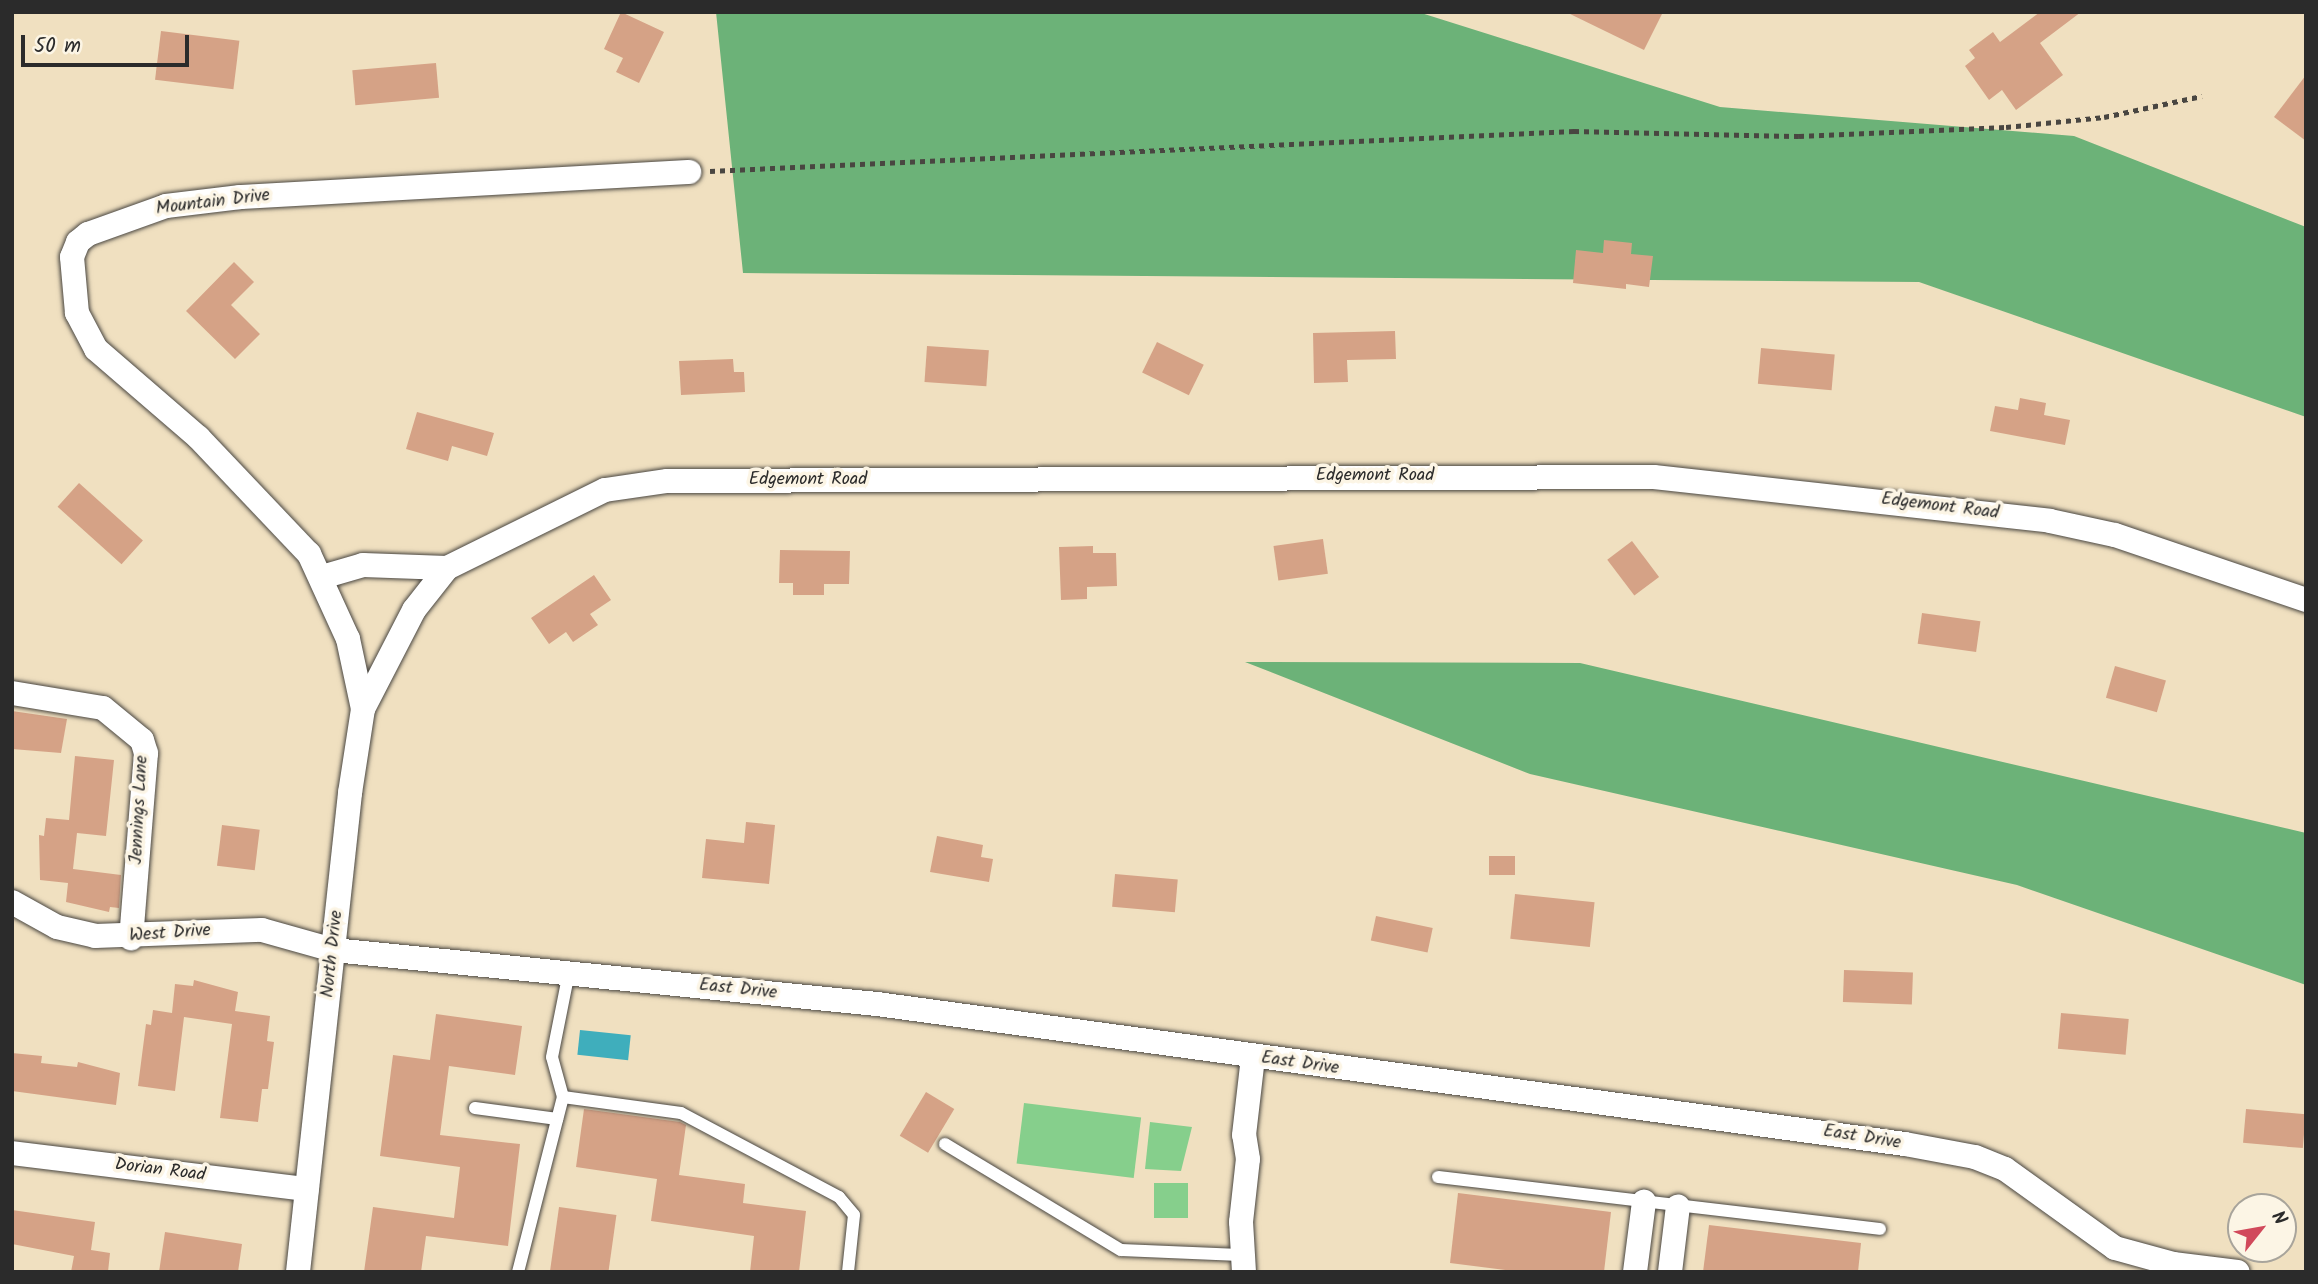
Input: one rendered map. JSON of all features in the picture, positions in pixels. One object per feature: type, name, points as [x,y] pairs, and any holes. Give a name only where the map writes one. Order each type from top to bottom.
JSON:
[{"type":"street","name":"Mountain Drive","points":[[348,639],[322,577],[309,554],[254,492],[96,349],[77,313],[72,257],[78,242],[134,214],[215,200],[689,172]]},
{"type":"street","name":"Edgemont Road","points":[[363,709],[414,610],[447,568],[605,490],[667,481],[1640,477],[1724,481],[2050,521],[2115,535],[2306,600]]},
{"type":"street","name":"Edgemont Road","points":[[322,577],[363,565],[447,568]]},
{"type":"street","name":"North Drive","points":[[298,1272],[333,950],[363,709],[348,639]]},
{"type":"street","name":"Jennings Lane","points":[[12,693],[103,708],[142,740],[146,753],[131,938]]},
{"type":"street","name":"West Drive","points":[[12,902],[57,927],[95,936],[131,938],[262,930],[333,950]]},
{"type":"street","name":"East Drive","points":[[333,950],[877,1004],[1262,1058],[1662,1108],[1975,1157],[2005,1169],[2115,1248],[2172,1264],[2238,1272]]},
{"type":"street","points":[[1242,1263],[1248,1159],[1259,1138],[1262,1058]]},
{"type":"street","name":"Dorian Road","points":[[12,1153],[307,1189]]},
{"type":"street","points":[[1635,1272],[1644,1202]]},
{"type":"street","points":[[1670,1272],[1678,1206]]},
{"type":"lane","points":[[518,1272],[563,1097],[552,1057],[569,972]]},
{"type":"lane","points":[[563,1097],[681,1113],[839,1197],[853,1215],[848,1272]]},
{"type":"lane","points":[[475,1108],[557,1119]]},
{"type":"lane","points":[[945,1143],[1121,1250],[1242,1263]]},
{"type":"lane","points":[[1438,1177],[1880,1230]]},
{"type":"path","points":[[689,172],[1574,131],[1799,136],[2006,127],[2104,117],[2202,96]]},
{"type":"green space","points":[[716,12],[1418,12],[1720,107],[2074,136],[2306,227],[2306,417],[1919,282],[743,273]]},
{"type":"green space","points":[[1245,662],[1580,663],[2306,833],[2306,985],[2017,885],[1530,774]]},
{"type":"green space","points":[[1024,1103],[1141,1117],[1134,1178],[1017,1164]]},
{"type":"green space","points":[[1150,1122],[1192,1127],[1181,1171],[1145,1169]]},
{"type":"green space","points":[[1154,1183],[1188,1183],[1188,1218],[1154,1218]]},
{"type":"water","points":[[580,1030],[631,1035],[628,1060],[577,1055]]},
{"type":"building","points":[[621,12],[664,32],[639,83],[616,72],[623,58],[604,49]]},
{"type":"building","points":[[1566,12],[1663,12],[1644,50]]},
{"type":"building","points":[[2040,12],[2081,12],[2040,43],[2063,75],[2016,110],[2002,90],[1989,100],[1965,66],[1975,58],[1969,50],[1993,32],[2000,42]]},
{"type":"building","points":[[161,31],[239,41],[233,89],[155,80]]},
{"type":"building","points":[[436,63],[439,98],[355,105],[352,70]]},
{"type":"building","points":[[2306,75],[2306,141],[2274,117]]},
{"type":"building","points":[[1604,240],[1632,243],[1631,254],[1653,256],[1649,287],[1626,284],[1626,289],[1573,283],[1576,250],[1603,253]]},
{"type":"building","points":[[234,262],[254,282],[231,305],[260,334],[235,359],[186,311]]},
{"type":"building","points":[[1395,331],[1396,359],[1347,360],[1348,382],[1314,383],[1313,333]]},
{"type":"building","points":[[1157,342],[1204,365],[1189,395],[1142,373]]},
{"type":"building","points":[[927,346],[989,350],[986,386],[924,382]]},
{"type":"building","points":[[1761,348],[1835,354],[1832,390],[1758,384]]},
{"type":"building","points":[[733,359],[734,372],[744,372],[745,392],[681,395],[679,361]]},
{"type":"building","points":[[2020,398],[2046,403],[2044,415],[2070,420],[2065,445],[1990,431],[1995,406],[2018,410]]},
{"type":"building","points":[[417,412],[494,433],[487,456],[452,446],[448,461],[406,449]]},
{"type":"building","points":[[79,483],[143,541],[121,564],[58,507]]},
{"type":"building","points":[[1323,539],[1328,574],[1278,581],[1273,546]]},
{"type":"building","points":[[1632,541],[1659,577],[1634,596],[1607,560]]},
{"type":"building","points":[[1093,546],[1093,553],[1116,553],[1117,586],[1087,587],[1087,599],[1061,600],[1059,547]]},
{"type":"building","points":[[780,550],[850,551],[849,584],[824,584],[824,595],[793,595],[793,583],[779,583]]},
{"type":"building","points":[[594,575],[611,600],[590,614],[598,625],[573,642],[566,632],[549,644],[531,618]]},
{"type":"building","points":[[1922,613],[1980,621],[1976,652],[1918,644]]},
{"type":"building","points":[[2115,666],[2166,681],[2157,712],[2106,698]]},
{"type":"building","points":[[12,711],[67,719],[61,753],[12,749]]},
{"type":"building","points":[[75,756],[114,760],[106,836],[77,833],[73,869],[121,875],[119,908],[110,907],[109,912],[66,902],[68,883],[40,880],[39,835],[44,836],[46,818],[69,820]]},
{"type":"building","points":[[746,822],[775,825],[769,884],[702,878],[706,839],[744,843]]},
{"type":"building","points":[[222,825],[260,830],[255,870],[217,866]]},
{"type":"building","points":[[937,836],[983,845],[981,857],[993,859],[989,882],[930,872]]},
{"type":"building","points":[[1489,856],[1515,856],[1515,875],[1489,875]]},
{"type":"building","points":[[1115,874],[1178,879],[1175,912],[1112,907]]},
{"type":"building","points":[[1515,894],[1595,902],[1590,947],[1510,939]]},
{"type":"building","points":[[1376,916],[1433,928],[1428,953],[1371,940]]},
{"type":"building","points":[[1844,970],[1913,972],[1912,1004],[1843,1002]]},
{"type":"building","points":[[194,980],[238,992],[235,1011],[270,1016],[267,1041],[274,1042],[268,1089],[262,1089],[258,1122],[220,1118],[232,1024],[184,1017],[175,1091],[138,1086],[146,1024],[151,1025],[153,1010],[172,1013],[175,984],[193,986]]},
{"type":"building","points":[[2061,1013],[2129,1019],[2126,1055],[2058,1049]]},
{"type":"building","points":[[436,1014],[522,1026],[515,1075],[449,1066],[440,1135],[520,1144],[508,1246],[426,1236],[421,1272],[364,1272],[373,1207],[454,1218],[460,1167],[380,1156],[393,1055],[430,1060]]},
{"type":"building","points":[[12,1053],[42,1056],[41,1063],[77,1067],[78,1062],[120,1073],[116,1105],[12,1091]]},
{"type":"building","points":[[926,1092],[954,1109],[928,1153],[900,1136]]},
{"type":"building","points":[[584,1109],[680,1122],[686,1125],[679,1175],[745,1184],[743,1203],[806,1211],[799,1272],[750,1272],[754,1236],[651,1221],[657,1179],[576,1167]]},
{"type":"building","points":[[2246,1109],[2306,1114],[2303,1148],[2243,1143]]},
{"type":"building","points":[[1458,1193],[1611,1212],[1604,1272],[1521,1272],[1450,1263]]},
{"type":"building","points":[[559,1207],[616,1215],[608,1272],[550,1272]]},
{"type":"building","points":[[12,1210],[95,1222],[91,1250],[110,1253],[108,1272],[71,1272],[74,1256],[12,1244]]},
{"type":"building","points":[[1709,1225],[1861,1243],[1858,1272],[1703,1272]]},
{"type":"building","points":[[165,1232],[242,1244],[238,1272],[159,1272]]}]
